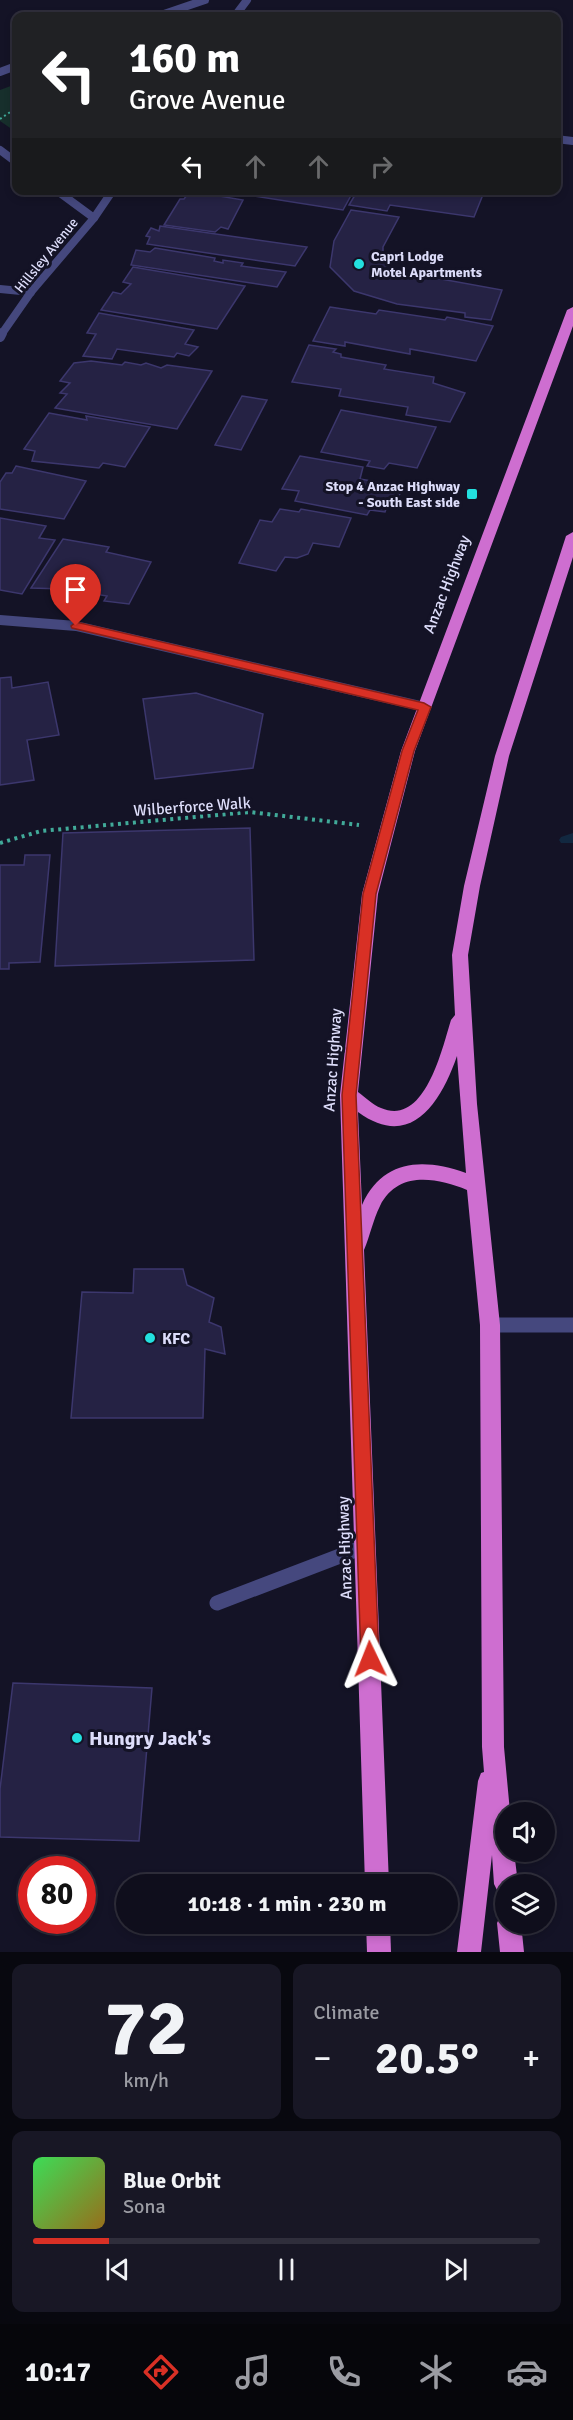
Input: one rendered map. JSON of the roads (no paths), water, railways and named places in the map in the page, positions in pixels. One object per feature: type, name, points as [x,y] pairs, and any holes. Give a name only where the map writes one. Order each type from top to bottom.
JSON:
[{"type":"highway","name":"Anzac Highway","points":[[377,1874],[349,1095],[370,894],[408,751],[573,310]]},
{"type":"highway","points":[[505,1874],[493,1748],[490,1324],[468,1104],[460,955],[472,886],[502,756],[573,536]]},
{"type":"highway","points":[[349,1095],[381,1116],[409,1116],[425,1104],[439,1082],[463,1007]]},
{"type":"highway","points":[[355,1252],[377,1194],[395,1179],[411,1171],[428,1170],[448,1174],[476,1185]]},
{"type":"highway","points":[[469,1952],[493,1748]]},
{"type":"highway","points":[[378,1934],[379,1952]]},
{"type":"highway","points":[[510,1934],[512,1952]]},
{"type":"street","points":[[170,12],[205,0]]},
{"type":"street","points":[[63,195],[94,218]]},
{"type":"street","name":"Hillsley Avenue","points":[[0,337],[32,292],[94,218],[110,195]]},
{"type":"street","points":[[0,289],[32,292]]},
{"type":"street","points":[[0,620],[76,626],[424,707]]},
{"type":"street","points":[[490,1324],[573,1325]]},
{"type":"street","points":[[217,1603],[366,1546]]},
{"type":"waterway","points":[[565,840],[573,838]]},
{"type":"place","name":"Capri Lodge Motel Apartments","points":[[359,264]]},
{"type":"place","name":"Stop 4 Anzac Highway - South East side","points":[[472,494]]},
{"type":"place","name":"KFC","points":[[150,1338]]},
{"type":"place","name":"Hungry Jack's","points":[[77,1738]]}]
